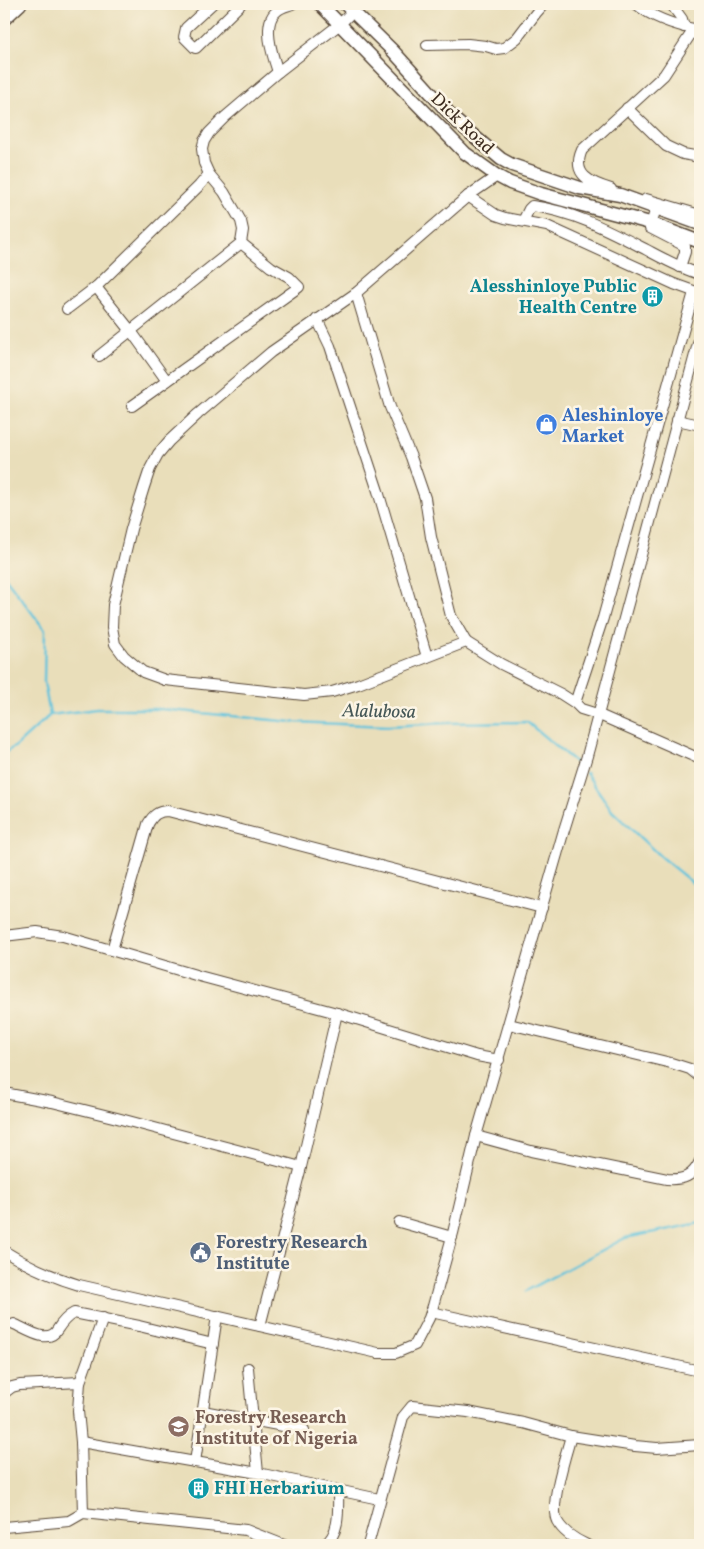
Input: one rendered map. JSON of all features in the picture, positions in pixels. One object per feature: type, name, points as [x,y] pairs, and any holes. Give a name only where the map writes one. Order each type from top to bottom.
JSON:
[{"type":"main road","points":[[4,19],[20,4]]},
{"type":"main road","name":"Dick Road","points":[[320,4],[465,153],[497,176],[510,183],[541,194],[650,223],[700,242]]},
{"type":"main road","name":"Dick Road","points":[[349,7],[393,51],[456,122],[501,159],[512,165],[559,179],[580,188],[620,196],[700,224]]},
{"type":"street","points":[[212,4],[186,28],[184,37],[194,48],[241,4]]},
{"type":"street","points":[[278,72],[270,38],[270,20],[278,10],[292,4]]},
{"type":"street","points":[[426,45],[468,44],[496,49],[504,48],[517,38],[544,4]]},
{"type":"street","points":[[636,4],[656,16],[693,29]]},
{"type":"street","points":[[671,4],[682,19],[693,29]]},
{"type":"street","points":[[99,356],[241,244],[243,230],[241,221],[224,192],[209,174],[202,158],[202,149],[209,133],[278,72],[340,24],[349,7]]},
{"type":"street","points":[[693,29],[664,75],[582,150],[579,157],[581,173],[590,182],[700,215]]},
{"type":"street","points":[[627,108],[666,146],[683,154],[700,157]]},
{"type":"street","points":[[67,309],[96,287],[209,174]]},
{"type":"street","points":[[466,642],[358,684],[332,692],[304,695],[165,680],[143,672],[124,656],[115,644],[112,627],[113,605],[131,529],[150,469],[158,454],[169,441],[271,352],[356,293],[468,196],[497,176]]},
{"type":"street","points":[[468,196],[496,215],[547,226],[697,292],[607,603],[575,703]]},
{"type":"street","points":[[524,222],[532,206],[556,210],[589,222],[680,267],[700,274]]},
{"type":"street","points":[[656,208],[650,228],[685,246],[680,267]]},
{"type":"street","points":[[132,406],[299,287],[289,277],[271,268],[241,244]]},
{"type":"street","points":[[96,287],[131,331],[167,382]]},
{"type":"street","points":[[356,293],[384,388],[426,498],[431,537],[451,616],[466,642],[501,664],[547,686],[575,703],[581,709],[597,714],[700,759]]},
{"type":"street","points":[[317,319],[330,346],[378,491],[427,657]]},
{"type":"street","points":[[4,1251],[33,1268],[71,1283],[378,1353],[396,1352],[415,1345],[431,1312],[452,1237],[476,1136],[587,756],[700,341]]},
{"type":"street","points":[[677,420],[700,425]]},
{"type":"street","points":[[112,950],[148,824],[156,814],[162,811],[260,834],[542,908]]},
{"type":"street","points":[[4,936],[24,932],[49,933],[337,1013],[477,1056],[499,1060]]},
{"type":"street","points":[[260,1326],[301,1167],[337,1013]]},
{"type":"street","points":[[509,1024],[671,1063],[690,1069],[700,1077]]},
{"type":"street","points":[[4,1093],[52,1102],[117,1118],[301,1167]]},
{"type":"street","points":[[476,1136],[531,1151],[667,1179],[680,1179],[691,1176],[700,1162]]},
{"type":"street","points":[[399,1222],[452,1237]]},
{"type":"street","points":[[431,1312],[700,1370]]},
{"type":"street","points":[[14,1324],[50,1337],[54,1335],[68,1316],[74,1313],[213,1344]]},
{"type":"street","points":[[195,1462],[217,1316]]},
{"type":"street","points":[[83,1513],[78,1411],[80,1382],[103,1318]]},
{"type":"street","points":[[248,1368],[258,1473]]},
{"type":"street","points":[[4,1393],[12,1387],[20,1385],[80,1382]]},
{"type":"street","points":[[368,1545],[379,1499],[403,1417],[412,1406],[523,1422],[571,1436],[635,1446],[657,1448],[700,1445]]},
{"type":"street","points":[[203,1411],[253,1422],[304,1430]]},
{"type":"street","points":[[571,1436],[554,1511],[557,1520],[564,1530],[578,1541],[587,1545]]},
{"type":"street","points":[[81,1442],[258,1473],[379,1499]]},
{"type":"street","points":[[324,1545],[334,1532],[338,1512],[338,1490]]},
{"type":"street","points":[[4,1527],[69,1521],[83,1513],[246,1530],[258,1541],[284,1545]]},
{"type":"waterway","points":[[4,576],[45,630],[44,682],[50,715]]},
{"type":"waterway","name":"Alalubosa","points":[[4,753],[16,746],[50,715],[97,709],[160,709],[292,722],[388,726],[527,722],[581,767]]},
{"type":"waterway","name":"Alalubosa","points":[[586,773],[612,811],[662,858],[700,889]]},
{"type":"waterway","points":[[526,1291],[625,1238],[700,1223]]},
{"type":"place","name":"Alesshinloye Public Health Centre","points":[[653,296]]},
{"type":"place","name":"Aleshinloye Market","points":[[546,425]]},
{"type":"place","name":"Forestry Research Institute","points":[[200,1252]]},
{"type":"place","name":"Forestry Research Institute of Nigeria","points":[[179,1427]]},
{"type":"place","name":"FHI Herbarium","points":[[198,1488]]}]
